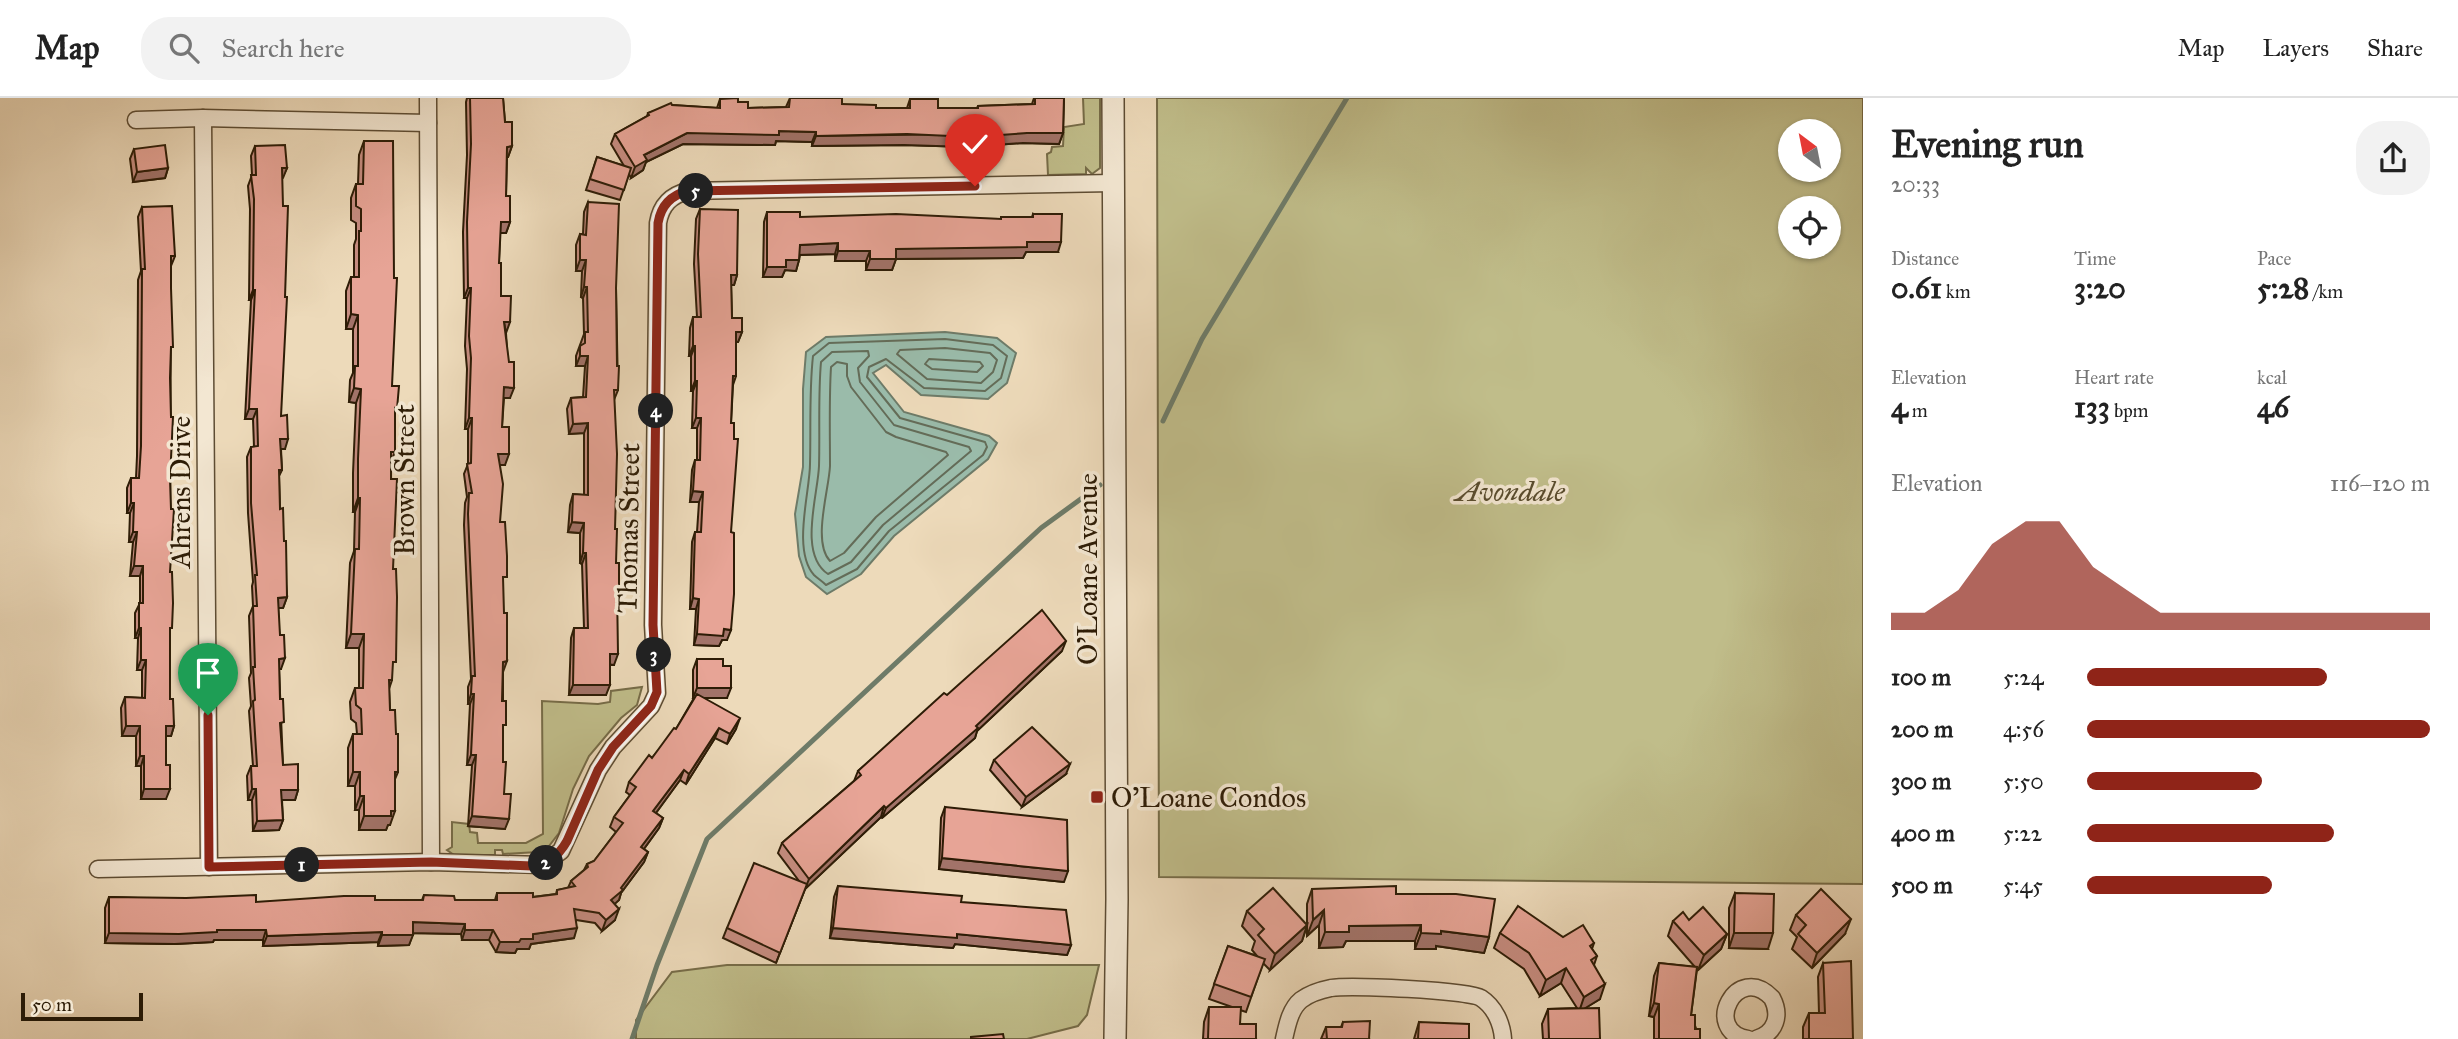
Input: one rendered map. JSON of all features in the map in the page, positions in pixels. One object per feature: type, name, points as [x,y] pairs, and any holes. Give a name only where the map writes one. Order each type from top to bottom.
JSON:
[{"type":"street","name":"Brown Street","points":[[428,98],[431,862]]},
{"type":"street","name":"O'Loane Avenue","points":[[1113,98],[1117,899],[1115,1039]]},
{"type":"street","points":[[136,120],[204,118],[428,123]]},
{"type":"street","name":"Ahrens Drive","points":[[204,118],[209,867]]},
{"type":"street","name":"Thomas Street","points":[[98,869],[431,862],[542,865],[553,858],[567,841],[598,770],[613,747],[651,706],[657,692],[653,625],[658,223],[667,201],[688,191],[1113,183]]},
{"type":"street","points":[[1284,1039],[1287,1022],[1298,1002],[1332,988],[1453,992],[1480,998],[1492,1009],[1502,1025],[1503,1039]]},
{"type":"street","points":[[1748,1039],[1740,1038],[1733,1032],[1725,1016],[1727,1003],[1735,993],[1745,988],[1754,988],[1772,998],[1777,1013],[1772,1029],[1762,1038],[1756,1039]]},
{"type":"green space","points":[[1083,98],[1100,98],[1100,168],[1092,174],[1086,168],[1086,174],[1048,175],[1047,154],[1052,147],[1063,146],[1064,127],[1084,124]]},
{"type":"green space","name":"Avondale","points":[[1157,98],[1863,98],[1863,884],[1159,877]]},
{"type":"green space","points":[[642,687],[637,705],[621,718],[589,756],[573,789],[559,833],[549,846],[538,852],[503,854],[502,850],[495,850],[495,855],[454,855],[447,850],[452,847],[452,822],[469,824],[470,832],[477,833],[478,843],[526,843],[543,834],[542,701],[598,704],[610,702],[611,691]]},
{"type":"green space","points":[[727,965],[1099,965],[1087,1015],[1078,1026],[1027,1039],[636,1039],[636,1020],[672,972]]},
{"type":"water","points":[[945,332],[997,338],[1016,353],[1007,383],[988,399],[921,395],[886,365],[873,373],[904,412],[989,436],[997,443],[988,459],[894,536],[861,574],[827,594],[806,577],[799,556],[795,514],[803,467],[806,352],[826,337]]},
{"type":"building","points":[[470,98],[503,98],[505,122],[512,122],[512,146],[507,147],[506,196],[510,196],[510,222],[501,222],[499,263],[501,296],[511,296],[510,322],[504,322],[509,362],[514,362],[514,388],[504,387],[502,427],[509,427],[509,454],[498,454],[503,484],[500,522],[505,522],[507,556],[507,577],[503,577],[504,613],[507,613],[507,661],[503,662],[502,701],[506,701],[503,762],[506,762],[504,794],[511,794],[509,819],[472,816],[476,755],[471,755],[474,694],[471,694],[472,676],[475,676],[468,514],[469,493],[472,493],[467,464],[471,463],[472,418],[469,418],[471,288],[468,288],[467,222],[471,144]]},
{"type":"building","points":[[738,98],[738,102],[748,102],[748,108],[789,107],[790,98],[842,98],[842,104],[876,105],[876,108],[910,108],[910,99],[938,99],[938,108],[978,108],[1035,104],[1035,98],[1064,98],[1063,133],[972,137],[907,134],[816,136],[816,132],[779,131],[779,135],[687,133],[644,155],[647,160],[635,167],[615,134],[649,115],[648,113],[671,103],[720,108],[720,99]]},
{"type":"building","points":[[364,141],[393,141],[394,278],[397,278],[392,386],[399,386],[397,409],[395,408],[395,452],[391,452],[391,479],[397,479],[393,569],[396,569],[397,597],[396,662],[393,662],[392,680],[389,680],[390,710],[395,710],[398,734],[398,772],[395,772],[395,811],[391,811],[391,816],[364,816],[364,796],[360,796],[360,772],[353,772],[353,734],[362,734],[361,709],[356,705],[355,688],[363,688],[364,634],[351,634],[355,549],[359,549],[358,459],[361,389],[354,388],[355,366],[358,366],[358,315],[351,314],[351,277],[359,277],[361,209],[356,206],[356,184],[363,184]]},
{"type":"building","points":[[165,145],[168,168],[137,172],[134,149]]},
{"type":"building","points":[[285,145],[287,168],[282,168],[283,206],[288,206],[287,297],[281,416],[287,415],[288,439],[280,439],[282,470],[279,470],[280,509],[283,508],[286,541],[287,597],[278,598],[280,635],[284,635],[285,658],[279,659],[280,699],[283,699],[284,722],[280,723],[283,765],[298,764],[298,790],[281,790],[283,820],[257,821],[256,789],[252,789],[251,766],[257,766],[253,701],[253,606],[257,606],[257,575],[251,503],[251,447],[258,446],[257,409],[249,409],[255,290],[254,199],[251,175],[256,175],[255,146]]},
{"type":"building","points":[[597,157],[631,168],[624,190],[590,179]]},
{"type":"building","points":[[588,202],[619,204],[616,288],[619,366],[618,390],[614,390],[617,454],[615,529],[616,563],[619,563],[618,654],[610,654],[610,685],[573,685],[574,628],[588,628],[586,553],[583,553],[584,523],[572,522],[573,494],[588,495],[588,423],[573,424],[571,398],[586,397],[588,356],[580,356],[580,346],[585,343],[585,332],[588,332],[587,287],[584,287],[586,260],[580,260],[580,234],[586,235]]},
{"type":"building","points":[[172,206],[175,256],[171,256],[173,347],[170,378],[173,417],[170,479],[171,509],[174,509],[170,572],[173,603],[170,628],[170,699],[173,699],[174,726],[166,726],[166,765],[170,765],[170,789],[144,789],[140,726],[126,726],[125,697],[145,698],[146,660],[141,660],[139,628],[139,603],[143,603],[143,566],[134,566],[137,532],[133,532],[134,503],[131,503],[131,478],[139,478],[141,446],[142,269],[145,269],[142,207]]},
{"type":"building","points":[[700,209],[738,210],[737,275],[731,275],[732,318],[742,318],[742,332],[736,332],[736,376],[733,376],[731,423],[734,423],[734,439],[738,439],[731,532],[734,533],[734,594],[731,630],[724,629],[723,636],[697,634],[699,599],[693,598],[695,532],[701,532],[703,492],[693,491],[695,460],[700,460],[701,418],[696,418],[693,317],[701,317],[698,254]]},
{"type":"building","points":[[767,212],[800,212],[800,217],[896,214],[1001,219],[1033,217],[1033,214],[1062,214],[1061,242],[1027,242],[1027,247],[896,249],[896,259],[870,259],[870,251],[838,251],[838,243],[800,245],[799,260],[786,260],[786,267],[767,267]]},
{"type":"building","points":[[1042,610],[1066,641],[976,726],[978,728],[886,808],[884,806],[809,879],[782,843],[861,775],[858,771],[944,693],[947,695]]},
{"type":"building","points":[[697,659],[723,659],[723,666],[731,666],[731,688],[697,688]]},
{"type":"building","points":[[697,694],[740,718],[730,734],[719,728],[689,774],[684,770],[653,811],[663,818],[641,847],[648,852],[621,888],[623,890],[611,900],[619,909],[606,920],[599,913],[574,909],[577,928],[533,934],[533,939],[521,939],[519,942],[500,942],[493,930],[465,930],[465,924],[413,922],[413,935],[382,935],[382,932],[267,936],[266,930],[217,930],[179,934],[109,933],[109,897],[256,895],[256,902],[344,896],[375,896],[375,900],[423,900],[424,895],[454,896],[455,900],[497,900],[497,893],[533,893],[533,897],[557,894],[557,890],[575,886],[571,881],[588,867],[587,864],[594,861],[623,823],[614,817],[636,787],[629,782],[649,755],[652,758],[674,728],[676,729]]},
{"type":"building","points":[[1032,727],[1070,764],[1026,797],[994,760]]},
{"type":"building","points":[[945,807],[1067,820],[1068,871],[942,858]]},
{"type":"building","points":[[754,863],[807,884],[780,953],[727,928]]},
{"type":"building","points":[[838,886],[962,896],[961,902],[1066,910],[1071,945],[957,934],[957,938],[833,928]]},
{"type":"building","points":[[1396,886],[1396,894],[1456,894],[1495,899],[1489,937],[1441,931],[1441,934],[1421,933],[1421,925],[1349,926],[1349,932],[1325,932],[1324,910],[1313,920],[1312,889]]},
{"type":"building","points":[[1273,888],[1307,925],[1275,954],[1258,935],[1264,929],[1247,911]]},
{"type":"building","points":[[1821,889],[1851,919],[1817,953],[1798,934],[1806,925],[1796,915]]},
{"type":"building","points":[[1735,893],[1774,894],[1773,933],[1734,933]]},
{"type":"building","points":[[1518,906],[1563,937],[1583,925],[1594,943],[1590,946],[1597,956],[1591,960],[1605,984],[1584,997],[1566,968],[1546,980],[1529,953],[1500,933]]},
{"type":"building","points":[[1703,907],[1727,934],[1704,955],[1673,921],[1683,912],[1689,920]]},
{"type":"building","points":[[1228,946],[1265,959],[1251,997],[1214,984]]},
{"type":"building","points":[[1851,961],[1853,1039],[1809,1039],[1809,1013],[1825,1013],[1823,963]]},
{"type":"building","points":[[1659,963],[1697,967],[1691,1015],[1695,1015],[1695,1029],[1700,1029],[1700,1039],[1659,1039],[1659,1004],[1654,1003]]},
{"type":"building","points":[[1209,1007],[1241,1007],[1240,1024],[1256,1024],[1256,1039],[1208,1039]]},
{"type":"building","points":[[1599,1008],[1600,1039],[1549,1039],[1548,1009]]},
{"type":"building","points":[[1370,1021],[1369,1039],[1327,1039],[1326,1027],[1342,1027],[1343,1022]]},
{"type":"building","points":[[1419,1022],[1469,1024],[1469,1039],[1418,1039]]},
{"type":"building","points":[[1003,1034],[1004,1039],[971,1039],[971,1037]]},
{"type":"waterway","points":[[1163,421],[1202,339],[1347,98]]},
{"type":"waterway","points":[[632,1039],[657,965],[707,839],[1041,528],[1100,485]]},
{"type":"place","name":"O'Loane Condos","points":[[1097,797]]},
{"type":"route","points":[[208,715],[209,867],[431,862],[532,866],[542,865],[553,858],[567,841],[598,770],[613,747],[651,706],[657,692],[653,625],[658,223],[662,208],[673,196],[688,191],[975,186]]}]
